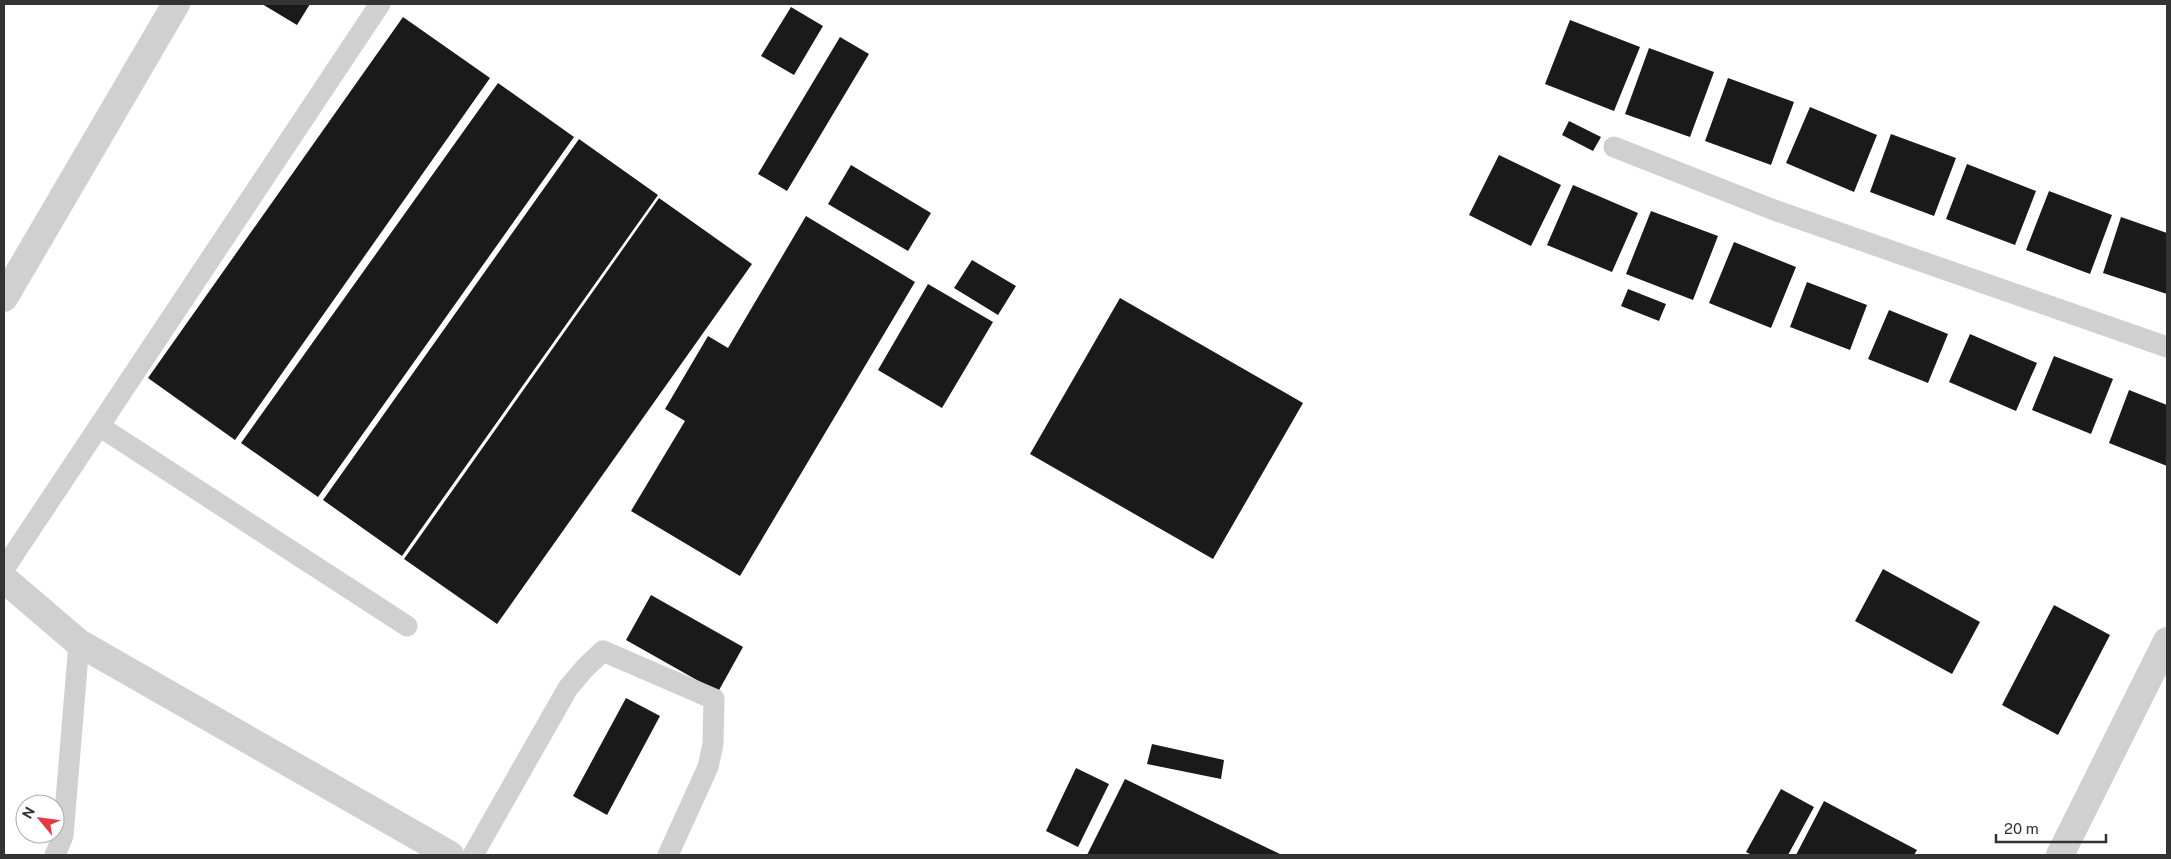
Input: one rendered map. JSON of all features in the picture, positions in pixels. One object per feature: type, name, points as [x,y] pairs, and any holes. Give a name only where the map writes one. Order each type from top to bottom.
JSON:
[{"type":"street","points":[[4,298],[176,4]]},
{"type":"street","points":[[4,579],[79,643],[435,851]]},
{"type":"street","points":[[2060,855],[2167,641]]},
{"type":"lane","points":[[4,569],[380,4]]},
{"type":"lane","points":[[1614,147],[1774,210],[2167,347]]},
{"type":"lane","points":[[99,426],[407,626]]},
{"type":"lane","points":[[55,855],[63,836],[79,643]]},
{"type":"lane","points":[[473,855],[568,688],[584,668],[603,651],[714,700],[713,744],[708,767],[668,855]]},
{"type":"building","points":[[262,4],[310,4],[297,25]]},
{"type":"building","points":[[791,7],[823,26],[794,75],[761,56]]},
{"type":"building","points":[[403,17],[490,78],[235,440],[148,378]]},
{"type":"building","points":[[1570,20],[1640,47],[1614,111],[1545,84]]},
{"type":"building","points":[[840,37],[869,54],[787,191],[758,174]]},
{"type":"building","points":[[1649,48],[1714,72],[1690,137],[1625,114]]},
{"type":"building","points":[[1728,78],[1794,102],[1771,165],[1705,141]]},
{"type":"building","points":[[498,83],[574,137],[318,497],[241,443]]},
{"type":"building","points":[[1810,107],[1877,135],[1854,192],[1786,163]]},
{"type":"building","points":[[1569,121],[1601,137],[1593,151],[1562,135]]},
{"type":"building","points":[[1891,134],[1956,158],[1934,216],[1870,192]]},
{"type":"building","points":[[579,139],[658,195],[402,556],[323,500]]},
{"type":"building","points":[[1499,155],[1561,185],[1531,246],[1469,215]]},
{"type":"building","points":[[1967,164],[2036,191],[2015,245],[1946,219]]},
{"type":"building","points":[[851,165],[931,213],[908,251],[828,204]]},
{"type":"building","points":[[1573,185],[1638,213],[1612,272],[1547,245]]},
{"type":"building","points":[[2049,191],[2112,215],[2090,274],[2026,250]]},
{"type":"building","points":[[659,198],[752,264],[497,624],[404,559]]},
{"type":"building","points":[[1651,211],[1718,236],[1693,300],[1626,274]]},
{"type":"building","points":[[806,216],[915,282],[740,576],[631,511],[685,421],[665,409],[708,336],[728,348]]},
{"type":"building","points":[[2121,217],[2167,233],[2167,294],[2103,273]]},
{"type":"building","points":[[1734,242],[1796,267],[1771,328],[1709,303]]},
{"type":"building","points":[[972,260],[1016,286],[998,315],[954,288]]},
{"type":"building","points":[[1807,282],[1867,305],[1850,350],[1790,327]]},
{"type":"building","points":[[928,284],[993,322],[942,408],[878,370]]},
{"type":"building","points":[[1628,289],[1666,304],[1659,321],[1621,306]]},
{"type":"building","points":[[1120,298],[1303,403],[1213,559],[1030,454]]},
{"type":"building","points":[[1889,310],[1948,334],[1928,383],[1868,359]]},
{"type":"building","points":[[1970,334],[2037,363],[2016,411],[1949,382]]},
{"type":"building","points":[[2054,356],[2113,379],[2091,434],[2032,410]]},
{"type":"building","points":[[2129,390],[2167,405],[2167,466],[2109,443]]},
{"type":"building","points":[[1883,569],[1980,622],[1952,674],[1855,621]]},
{"type":"building","points":[[651,595],[743,647],[718,692],[626,640]]},
{"type":"building","points":[[2054,605],[2110,635],[2058,735],[2002,705]]},
{"type":"building","points":[[626,698],[660,716],[607,815],[573,796]]},
{"type":"building","points":[[1152,744],[1224,760],[1221,779],[1147,764]]},
{"type":"building","points":[[1076,768],[1109,784],[1078,847],[1046,831]]},
{"type":"building","points":[[1125,779],[1282,855],[1087,855]]},
{"type":"building","points":[[1781,789],[1814,807],[1788,855],[1752,855],[1746,852]]},
{"type":"building","points":[[1824,801],[1917,850],[1914,855],[1796,855]]}]
